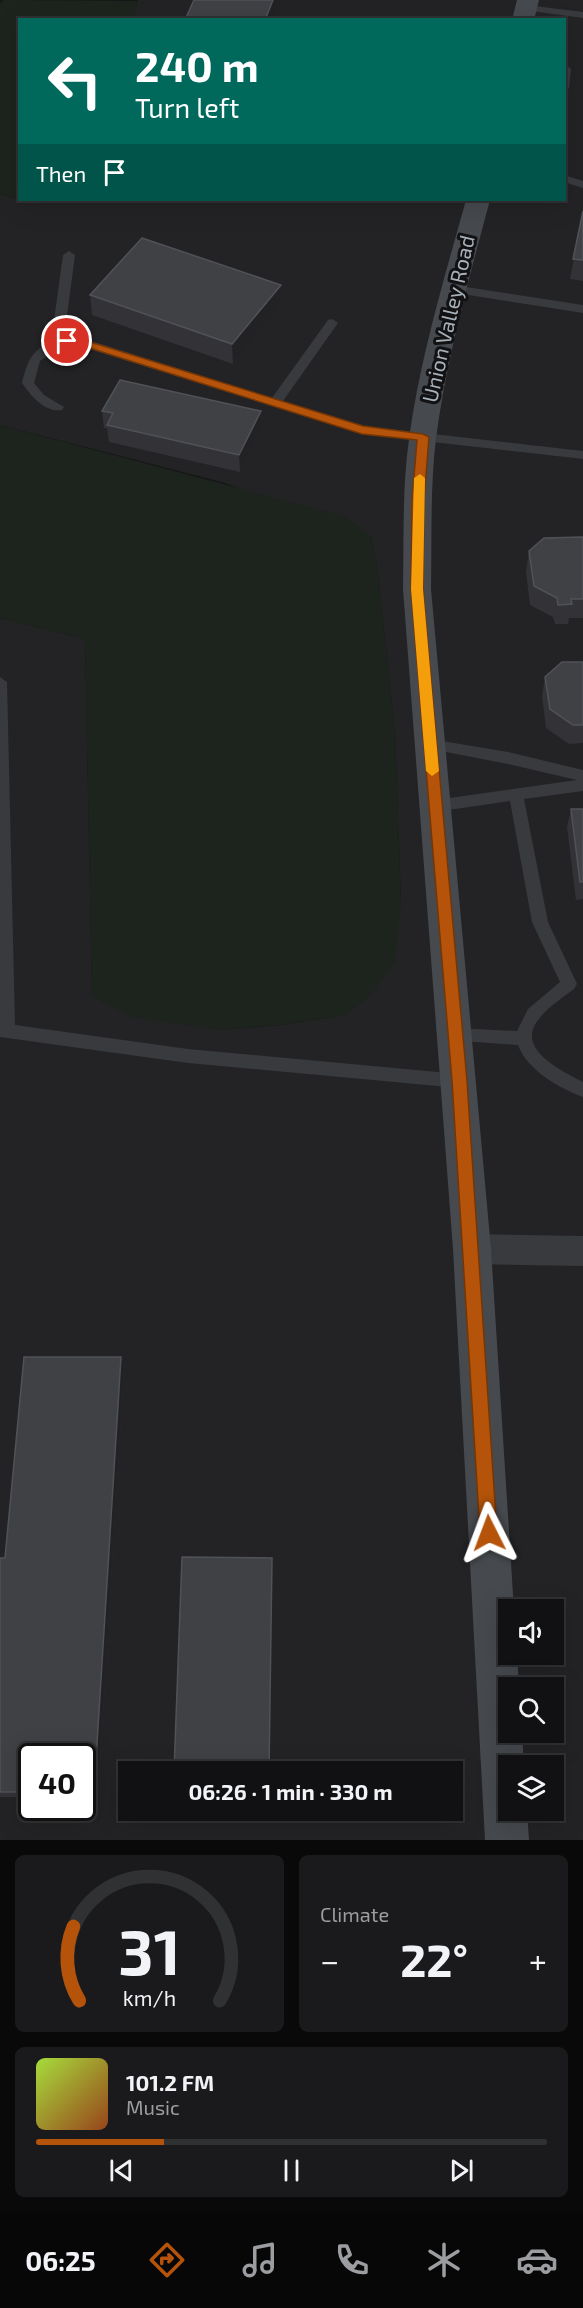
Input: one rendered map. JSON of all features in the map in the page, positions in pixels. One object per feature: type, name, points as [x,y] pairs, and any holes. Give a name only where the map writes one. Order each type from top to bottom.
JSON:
[{"type":"street","name":"Union Valley Road","points":[[478,201],[453,289],[423,437],[418,500],[417,589],[472,1249],[507,1840]]},
{"type":"street","points":[[472,1249],[583,1251]]},
{"type":"lane","points":[[526,9],[583,15]]},
{"type":"lane","points":[[566,179],[583,185]]},
{"type":"lane","points":[[57,345],[69,255]]},
{"type":"lane","points":[[453,289],[583,309]]},
{"type":"lane","points":[[274,404],[332,323]]},
{"type":"lane","points":[[58,407],[40,398],[28,383],[34,360],[49,348],[67,341],[84,343],[362,430],[583,455]]},
{"type":"lane","points":[[0,682],[4,1031],[188,1056],[459,1081]]},
{"type":"lane","points":[[430,744],[508,758],[583,776]]},
{"type":"lane","points":[[435,806],[583,784]]},
{"type":"lane","points":[[516,794],[540,922],[569,984],[538,1011],[526,1026],[524,1038],[529,1053],[549,1072],[583,1090]]},
{"type":"lane","points":[[455,1035],[524,1038]]},
{"type":"shaded area","points":[[4,0],[138,1],[133,18],[18,18],[18,196],[16,198],[0,194],[0,4]]},
{"type":"shaded area","points":[[138,0],[583,0],[583,1840],[0,1840],[0,618],[85,639],[92,996],[218,1030],[281,1025],[346,1015],[401,902],[395,733],[377,566],[371,537],[222,482],[0,425],[0,194],[15,198],[18,196],[18,201],[566,201],[566,18],[133,18]]},
{"type":"shaded area","points":[[0,425],[347,517],[371,537],[377,566],[395,733],[401,902],[395,962],[371,994],[347,1015],[280,1025],[218,1030],[132,1017],[92,996],[85,639],[0,618]]},
{"type":"building","points":[[194,0],[273,0],[266,18],[186,18]]},
{"type":"building","points":[[583,211],[583,260],[573,259]]},
{"type":"building","points":[[142,238],[281,285],[232,344],[90,295]]},
{"type":"building","points":[[120,380],[261,411],[239,455],[107,425],[113,413],[102,411]]},
{"type":"building","points":[[583,537],[583,599],[571,599],[572,604],[558,605],[557,598],[534,586],[529,551],[544,538]]},
{"type":"building","points":[[562,662],[583,662],[583,725],[573,725],[550,709],[545,677]]},
{"type":"building","points":[[571,809],[583,809],[583,882],[580,882]]},
{"type":"building","points":[[24,1357],[121,1357],[96,1760],[96,1743],[18,1743],[18,1792],[0,1792],[0,1558],[5,1558]]},
{"type":"building","points":[[182,1557],[272,1558],[269,1761],[174,1761]]},
{"type":"slow traffic","points":[[420,478],[417,589],[432,771]]},
{"type":"route","points":[[67,341],[84,343],[362,430],[423,437],[418,500],[417,589],[472,1249],[489,1533]]}]
